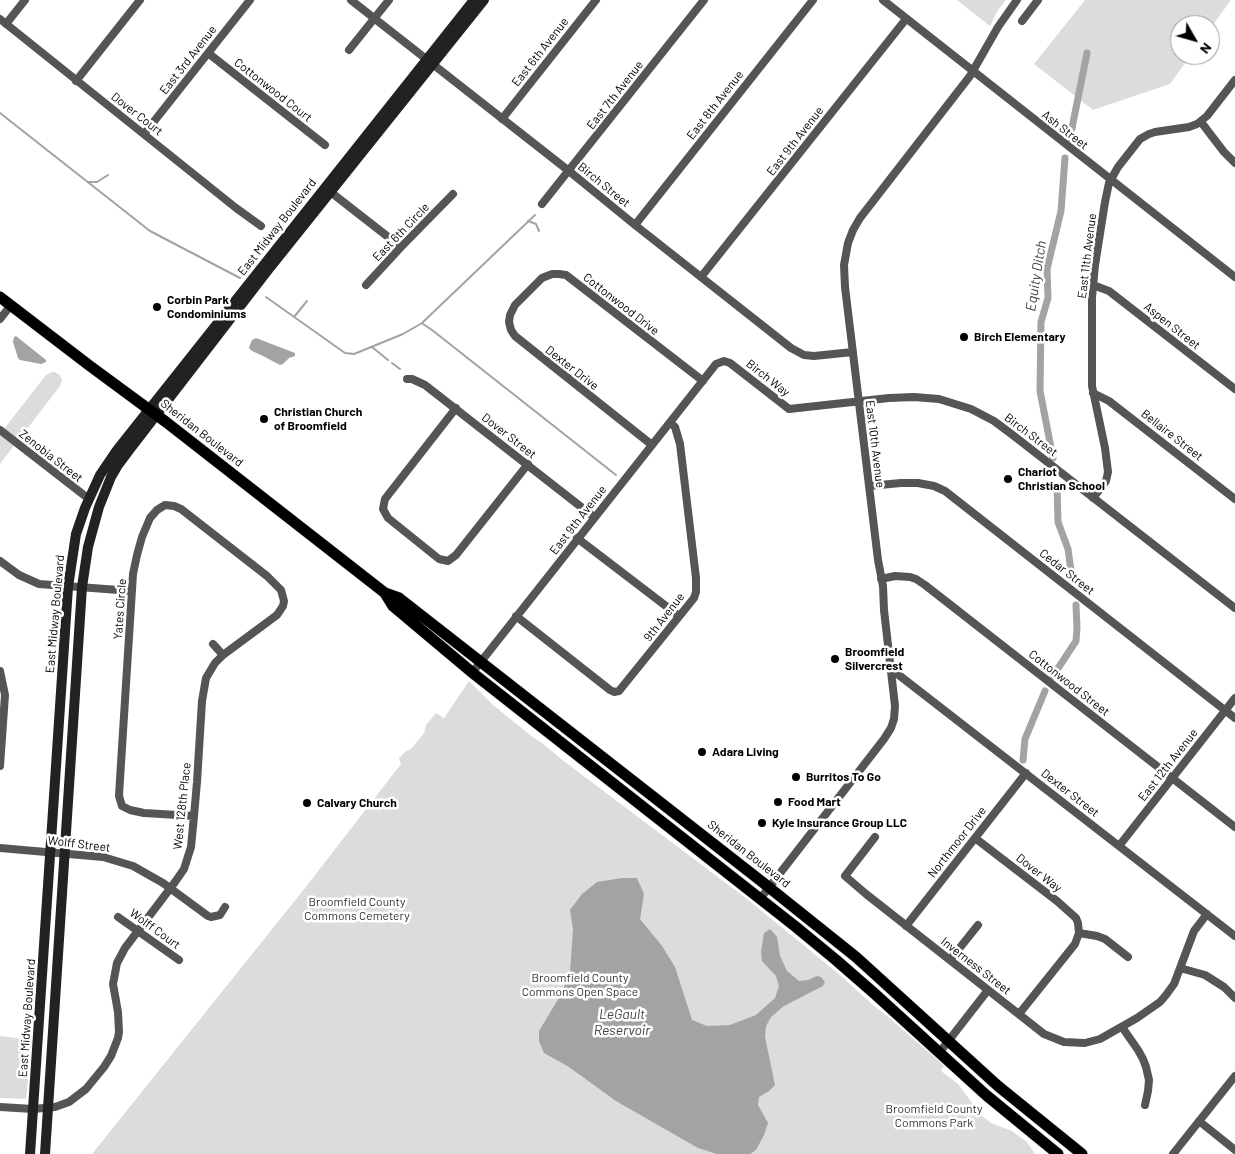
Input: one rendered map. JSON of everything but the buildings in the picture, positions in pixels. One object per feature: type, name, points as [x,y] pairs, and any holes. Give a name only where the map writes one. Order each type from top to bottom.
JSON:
[{"type":"main road","name":"East Midway Boulevard","points":[[430,62],[474,0]]},
{"type":"main road","name":"East Midway Boulevard","points":[[30,1154],[68,586],[76,534],[89,499],[106,465],[152,412],[430,62],[484,0]]},
{"type":"main road","name":"Sheridan Boulevard","points":[[0,296],[385,593],[399,598],[769,887],[856,957],[948,1042],[1018,1103],[1082,1154]]},
{"type":"main road","name":"East Midway Boulevard","points":[[45,1154],[82,587],[88,546],[95,519],[108,484],[152,412]]},
{"type":"main road","name":"Sheridan Boulevard","points":[[385,593],[393,606],[472,673],[836,960],[876,994],[939,1054],[1058,1154]]},
{"type":"street","points":[[3,21],[25,0]]},
{"type":"street","points":[[76,81],[140,0]]},
{"type":"street","name":"East 3rd Avenue","points":[[144,134],[250,0]]},
{"type":"street","name":"Birch Street","points":[[351,0],[796,352],[814,356],[853,352]]},
{"type":"street","points":[[349,50],[389,0]]},
{"type":"street","name":"East 6th Avenue","points":[[502,119],[596,0]]},
{"type":"street","name":"East 7th Avenue","points":[[542,204],[704,0]]},
{"type":"street","name":"East 8th Avenue","points":[[635,225],[812,0]]},
{"type":"street","name":"Ash Street","points":[[883,0],[1235,277]]},
{"type":"street","name":"East 10th Avenue","points":[[760,899],[884,739],[891,728],[896,706],[844,274],[846,253],[853,230],[860,218],[973,72],[998,27],[1017,0]]},
{"type":"street","points":[[1022,21],[1038,0]]},
{"type":"street","name":"East 9th Avenue","points":[[701,278],[906,18]]},
{"type":"street","name":"Dover Court","points":[[3,21],[76,81],[261,226]]},
{"type":"street","name":"Cottonwood Court","points":[[208,53],[325,145]]},
{"type":"street","points":[[1235,80],[1201,122],[1235,163]]},
{"type":"street","name":"East 11th Avenue","points":[[1093,498],[1106,481],[1108,472],[1093,393],[1092,376],[1094,265],[1110,180],[1118,167],[1143,137],[1155,132],[1189,127],[1201,122]]},
{"type":"street","points":[[328,189],[401,247]]},
{"type":"street","name":"East 6th Circle","points":[[366,285],[454,194]]},
{"type":"street","name":"Cottonwood Drive","points":[[524,296],[542,278],[552,274],[566,275],[703,381]]},
{"type":"street","name":"Aspen Street","points":[[1093,285],[1109,291],[1235,389]]},
{"type":"street","name":"Dexter Drive","points":[[524,296],[515,305],[510,315],[509,322],[515,336],[652,445]]},
{"type":"street","points":[[0,319],[11,305]]},
{"type":"street","name":"Birch Way","points":[[703,381],[716,364],[728,362],[789,409],[859,402]]},
{"type":"street","name":"Dover Street","points":[[407,379],[412,379],[425,385],[594,517]]},
{"type":"street","name":"East 9th Avenue","points":[[472,673],[703,381]]},
{"type":"street","name":"Bellaire Street","points":[[1093,393],[1109,400],[1235,499]]},
{"type":"street","name":"Birch Street","points":[[859,402],[889,398],[920,397],[971,408],[994,421],[1235,608]]},
{"type":"street","points":[[456,408],[385,498],[383,509],[388,518],[439,559],[448,562],[456,555],[528,464]]},
{"type":"street","name":"9th Avenue","points":[[516,616],[614,692],[619,691],[696,595],[696,578],[680,444],[675,427],[670,422]]},
{"type":"street","name":"Zenobia Street","points":[[0,430],[89,499]]},
{"type":"street","name":"Cedar Street","points":[[869,486],[918,482],[944,491],[1235,718]]},
{"type":"street","name":"Yates Circle","points":[[194,816],[144,813],[120,808],[119,796],[132,592],[137,555],[150,518],[165,502],[181,509],[267,576],[281,590],[284,599]]},
{"type":"street","points":[[577,538],[679,616]]},
{"type":"street","points":[[0,561],[19,575],[39,584],[132,592]]},
{"type":"street","name":"Cottonwood Street","points":[[882,579],[904,576],[925,584],[1235,827]]},
{"type":"street","points":[[284,599],[294,600]]},
{"type":"street","name":"West 128th Place","points":[[0,1106],[33,1108],[62,1105],[69,1102],[86,1089],[111,1056],[119,1032],[113,984],[115,969],[120,956],[171,888],[184,868],[190,854],[206,678],[215,663],[223,655],[277,615],[284,599]]},
{"type":"street","points":[[213,644],[223,655]]},
{"type":"street","name":"Dexter Street","points":[[891,669],[1235,936]]},
{"type":"street","points":[[0,671],[4,695],[0,766]]},
{"type":"street","name":"East 12th Avenue","points":[[1119,846],[1235,698]]},
{"type":"street","name":"Northmoor Drive","points":[[906,926],[1026,773]]},
{"type":"street","name":"Inverness Street","points":[[875,836],[846,876],[906,926],[1044,1034],[1064,1042],[1085,1043],[1106,1036],[1122,1027]]},
{"type":"street","name":"Dover Way","points":[[975,838],[1070,912],[1076,918],[1079,933]]},
{"type":"street","name":"Wolff Street","points":[[0,848],[103,857],[133,866],[171,888],[208,916],[220,915],[225,908]]},
{"type":"street","points":[[1145,1105],[1148,1091],[1146,1067],[1138,1050],[1122,1027],[1166,996],[1174,984],[1194,931],[1207,914]]},
{"type":"street","name":"Wolff Court","points":[[118,917],[179,960]]},
{"type":"street","points":[[950,960],[978,925]]},
{"type":"street","points":[[1019,1014],[1075,944],[1079,933],[1105,939],[1128,957]]},
{"type":"street","points":[[1180,968],[1205,975],[1235,998]]},
{"type":"street","points":[[939,1054],[988,990]]},
{"type":"street","points":[[119,1032],[128,1034]]},
{"type":"street","points":[[1173,1154],[1235,1076]]},
{"type":"street","points":[[1199,1121],[1235,1150]]},
{"type":"green space","points":[[957,0],[1006,0],[998,10],[990,26]]},
{"type":"green space","points":[[1085,0],[1231,0],[1220,15],[1170,15],[1170,65],[1184,65],[1170,84],[1093,110],[1034,64]]},
{"type":"green space","points":[[52,372],[60,375],[62,381],[60,386],[0,464],[0,434],[46,375]]},
{"type":"green space","name":"Broomfield County Commons Open Space","points":[[469,681],[492,704],[530,735],[747,899],[840,975],[940,1062],[944,1066],[941,1071],[958,1084],[982,1116],[991,1123],[1012,1131],[1027,1142],[1035,1154],[92,1154],[305,888],[401,764],[399,758],[411,749],[424,733],[426,725],[436,713],[444,718]]},
{"type":"green space","points":[[0,1036],[32,1040],[26,1099],[0,1098]]},
{"type":"water","points":[[16,336],[46,360],[46,362],[41,364],[20,360],[13,342]]},
{"type":"water","points":[[256,338],[295,353],[295,356],[280,365],[249,348],[252,340]]},
{"type":"water","name":"LeGault Reservoir","points":[[637,878],[644,894],[640,919],[662,946],[675,967],[692,1020],[707,1026],[730,1025],[756,1015],[775,998],[779,986],[776,976],[762,961],[761,952],[764,933],[770,929],[777,937],[780,956],[787,971],[799,981],[817,976],[821,977],[825,982],[823,986],[784,1006],[771,1017],[766,1026],[765,1037],[775,1085],[759,1097],[758,1105],[768,1123],[756,1150],[750,1154],[717,1154],[698,1148],[616,1101],[569,1067],[544,1053],[539,1041],[539,1031],[560,996],[570,973],[573,929],[570,910],[582,894],[597,882]]},
{"type":"waterway","name":"Equity Ditch","points":[[1070,138],[1087,53]]},
{"type":"waterway","points":[[0,113],[150,231],[240,278]]},
{"type":"waterway","name":"Equity Ditch","points":[[1053,458],[1040,391],[1041,322],[1048,298],[1047,269],[1061,211],[1065,158]]},
{"type":"waterway","points":[[88,182],[97,182],[108,175]]},
{"type":"waterway","points":[[266,297],[345,353],[354,354],[403,334],[422,323],[535,215]]},
{"type":"waterway","points":[[528,221],[536,224],[539,231]]},
{"type":"waterway","points":[[294,317],[307,301]]},
{"type":"waterway","points":[[423,324],[616,475]]},
{"type":"waterway","points":[[372,347],[388,360]]},
{"type":"waterway","points":[[392,363],[400,369]]},
{"type":"waterway","name":"Equity Ditch","points":[[1057,486],[1058,522],[1068,549],[1072,578]]},
{"type":"waterway","name":"Equity Ditch","points":[[1053,676],[1076,641],[1076,605]]},
{"type":"waterway","name":"Equity Ditch","points":[[1023,760],[1025,739],[1045,691]]},
{"type":"place","name":"Corbin Park Condominiums","points":[[157,307]]},
{"type":"place","name":"Birch Elementary","points":[[964,337]]},
{"type":"place","name":"Christian Church of Broomfield","points":[[264,419]]},
{"type":"place","name":"Chariot Christian School","points":[[1008,479]]},
{"type":"place","name":"Broomfield Silvercrest","points":[[835,659]]},
{"type":"place","name":"Adara Living","points":[[702,752]]},
{"type":"place","name":"Burritos To Go","points":[[796,777]]},
{"type":"place","name":"Food Mart","points":[[778,802]]},
{"type":"place","name":"Calvary Church","points":[[307,803]]},
{"type":"place","name":"Kyle Insurance Group LLC","points":[[762,823]]},
{"type":"park label","name":"Broomfield County Commons Cemetery","points":[[357,909]]},
{"type":"park label","name":"Broomfield County Commons Park","points":[[934,1116]]}]
